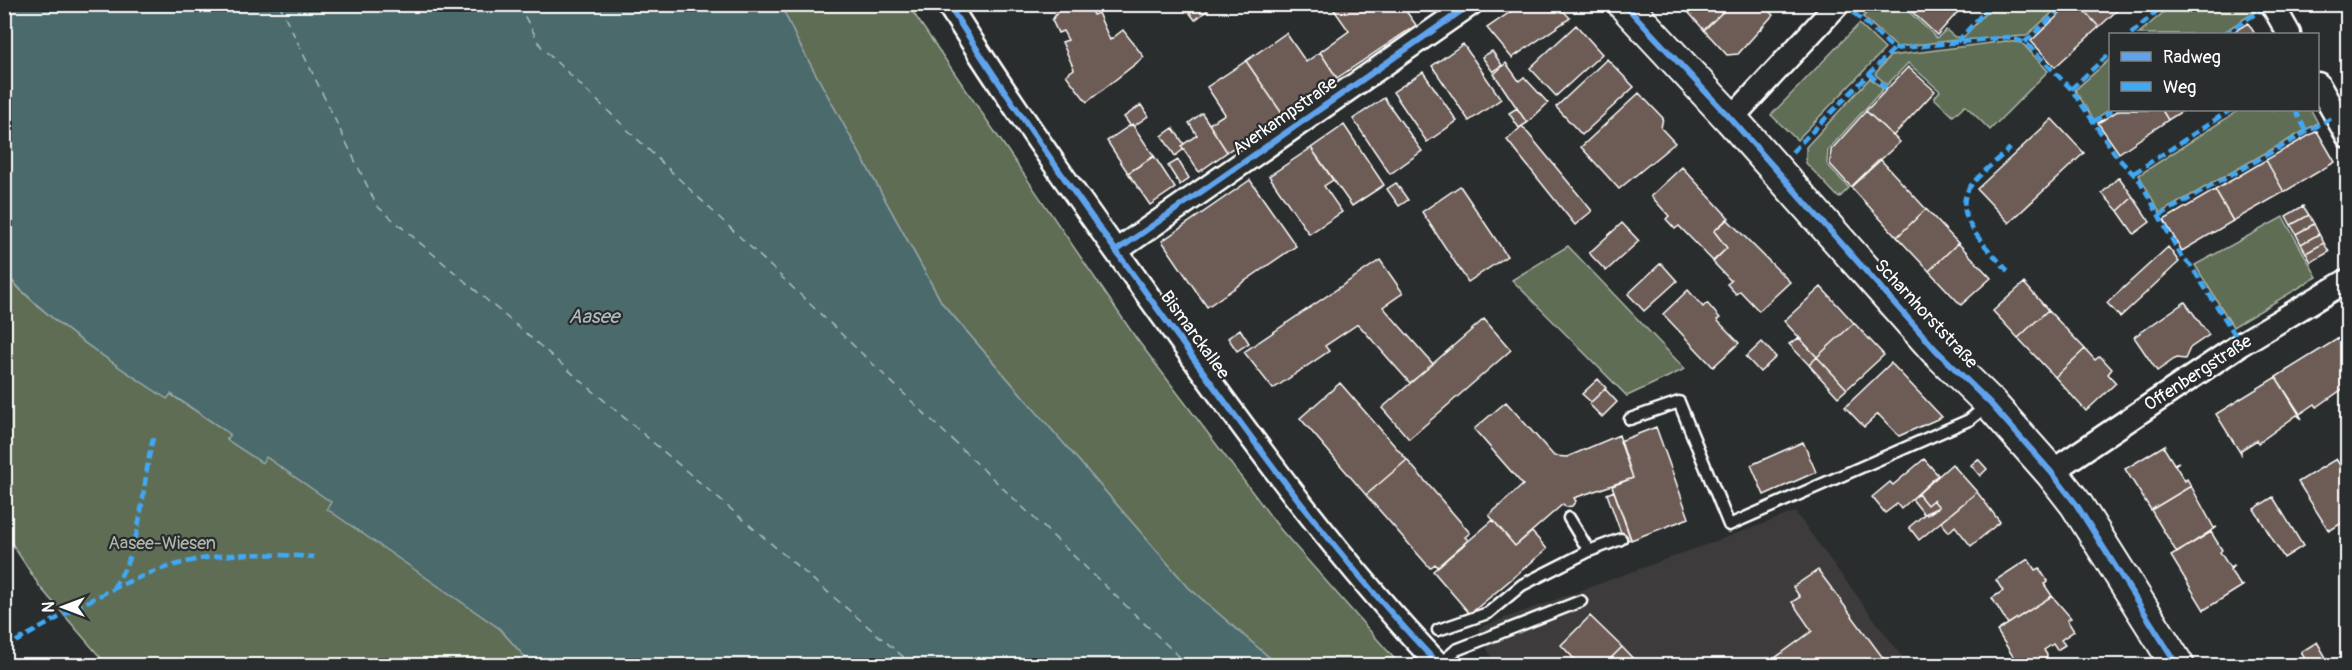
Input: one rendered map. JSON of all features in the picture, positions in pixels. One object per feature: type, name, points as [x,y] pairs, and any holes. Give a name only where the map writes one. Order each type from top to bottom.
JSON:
[{"type":"street","name":"Bismarckallee","points":[[948,4],[987,66],[1116,251],[1296,500],[1374,595],[1439,665]]},
{"type":"street","name":"Averkampstraße","points":[[1116,251],[1471,4]]},
{"type":"street","name":"Scharnhorststraße","points":[[1624,4],[1731,119],[1936,350],[1990,403],[2051,472],[2076,504],[2178,666]]},
{"type":"street","points":[[1731,119],[1838,4]]},
{"type":"street","points":[[2272,4],[2288,33]]},
{"type":"street","points":[[2319,86],[2348,137]]},
{"type":"street","name":"Offenbergstraße","points":[[2051,472],[2241,344],[2348,279]]},
{"type":"lane","points":[[1630,419],[1678,402],[1729,525],[1969,420],[1990,403]]},
{"type":"lane","points":[[1569,518],[1589,551]]},
{"type":"lane","points":[[1438,630],[1488,613],[1522,585],[1589,551],[1621,539]]},
{"type":"lane","points":[[1439,665],[1456,650],[1581,601]]},
{"type":"shaded area","points":[[1795,512],[1908,665],[1489,665],[1493,662],[1478,628]]},
{"type":"green space","points":[[1875,4],[1913,5],[1908,11],[1937,38],[1946,30],[1955,37],[1960,37],[1957,40],[1897,47],[1863,17]]},
{"type":"green space","points":[[781,5],[908,5],[1136,338],[1281,530],[1400,665],[1278,665],[1189,588],[942,303],[797,40]]},
{"type":"green space","points":[[1993,5],[2061,5],[2026,36],[1961,40]]},
{"type":"green space","points":[[2172,5],[2251,5],[2255,12],[2223,33],[2139,33]]},
{"type":"green space","points":[[1859,24],[1885,49],[1797,140],[1771,115]]},
{"type":"green space","points":[[2006,41],[2022,43],[2048,71],[1990,130],[1965,105],[1953,116],[1934,98],[1940,91],[1908,63],[1887,85],[1875,74],[1890,56]]},
{"type":"green space","points":[[2109,60],[2109,110],[2094,120],[2075,90]]},
{"type":"green space","points":[[1870,78],[1883,89],[1828,150],[1827,164],[1849,188],[1839,198],[1806,163],[1806,147]]},
{"type":"green space","points":[[2237,111],[2312,111],[2318,123],[2160,213],[2139,175]]},
{"type":"green space","points":[[2283,217],[2317,277],[2233,327],[2195,265]]},
{"type":"green space","points":[[1568,246],[1685,369],[1627,396],[1512,280]]},
{"type":"green space","name":"Aasee-Wiesen","points":[[4,273],[41,309],[103,356],[167,398],[170,394],[230,434],[227,439],[262,462],[266,457],[332,502],[327,508],[499,628],[532,665],[107,665],[40,587],[5,533]]},
{"type":"water","name":"Aasee","points":[[5,4],[781,5],[797,40],[942,303],[1189,588],[1278,665],[532,665],[499,628],[327,509],[331,502],[266,457],[262,463],[227,440],[230,434],[171,394],[167,399],[103,356],[42,309],[5,273]]},
{"type":"building","points":[[1063,4],[1091,4],[1089,5],[1093,15],[1098,13],[1110,40],[1123,30],[1144,57],[1087,102],[1066,75],[1074,69],[1062,42],[1068,40],[1063,31],[1058,33],[1052,20]]},
{"type":"building","points":[[1183,4],[1209,4],[1209,9],[1195,20]]},
{"type":"building","points":[[1336,4],[1401,4],[1416,25],[1337,78],[1320,52],[1349,31],[1332,7]]},
{"type":"building","points":[[1522,4],[1557,4],[1570,18],[1512,58],[1487,28]]},
{"type":"building","points":[[1681,4],[1731,4],[1704,30]]},
{"type":"building","points":[[1731,4],[1762,4],[1773,15],[1738,54],[1727,55],[1704,30]]},
{"type":"building","points":[[1916,4],[1965,4],[1937,35],[1911,11]]},
{"type":"building","points":[[2070,4],[2078,4],[2099,27],[2055,67],[2031,41]]},
{"type":"building","points":[[2078,4],[2124,4],[2099,27]]},
{"type":"building","points":[[2248,23],[2254,33],[2232,33]]},
{"type":"building","points":[[1576,25],[1602,54],[1556,96],[1530,68]]},
{"type":"building","points":[[1286,33],[1306,62],[1320,52],[1337,78],[1283,115],[1246,61]]},
{"type":"building","points":[[1463,44],[1501,99],[1469,121],[1432,66]]},
{"type":"building","points":[[1492,51],[1502,65],[1493,72],[1482,57]]},
{"type":"building","points":[[1607,59],[1634,87],[1582,135],[1556,107]]},
{"type":"building","points":[[1246,61],[1283,115],[1227,152],[1209,124],[1225,114],[1207,87]]},
{"type":"building","points":[[1506,63],[1519,81],[1524,77],[1548,103],[1527,123],[1494,74]]},
{"type":"building","points":[[1908,67],[1935,91],[1893,136],[1866,111]]},
{"type":"building","points":[[1423,72],[1457,121],[1427,142],[1393,92]]},
{"type":"building","points":[[1639,93],[1663,118],[1661,128],[1675,143],[1619,189],[1581,147]]},
{"type":"building","points":[[1384,98],[1422,151],[1390,174],[1353,119]]},
{"type":"building","points":[[1141,105],[1148,116],[1134,126],[1130,125],[1124,117]]},
{"type":"building","points":[[1517,108],[1527,123],[1519,128],[1509,113]]},
{"type":"building","points":[[1866,111],[1900,142],[1851,187],[1830,164],[1831,150]]},
{"type":"building","points":[[2117,111],[2163,111],[2168,120],[2119,153],[2098,123]]},
{"type":"building","points":[[2163,111],[2182,111],[2168,120]]},
{"type":"building","points":[[1202,113],[1227,152],[1199,172],[1181,146],[1197,135],[1189,123]]},
{"type":"building","points":[[2052,119],[2084,153],[2009,223],[1977,189]]},
{"type":"building","points":[[1132,124],[1154,156],[1128,173],[1107,141]]},
{"type":"building","points":[[1344,125],[1384,185],[1352,206],[1311,148]]},
{"type":"building","points":[[1522,126],[1592,211],[1575,225],[1507,140]]},
{"type":"building","points":[[1173,128],[1184,144],[1181,146],[1184,149],[1175,156],[1162,136]]},
{"type":"building","points":[[2317,131],[2335,162],[2284,192],[2266,160]]},
{"type":"building","points":[[1311,148],[1333,180],[1324,186],[1342,212],[1309,234],[1269,176]]},
{"type":"building","points":[[1154,156],[1175,188],[1150,205],[1128,173]]},
{"type":"building","points":[[1880,159],[1926,209],[1897,237],[1851,187]]},
{"type":"building","points":[[1178,160],[1189,178],[1180,185],[1168,166]]},
{"type":"building","points":[[2266,160],[2284,192],[2233,221],[2215,190]]},
{"type":"building","points":[[1682,167],[1729,218],[1714,231],[1727,248],[1713,261],[1679,226],[1675,229],[1666,219],[1669,216],[1651,196]]},
{"type":"building","points":[[2119,177],[2133,197],[2118,211],[2102,193]]},
{"type":"building","points":[[1250,180],[1296,246],[1207,307],[1162,241]]},
{"type":"building","points":[[1396,183],[1408,200],[1399,206],[1387,189]]},
{"type":"building","points":[[1460,186],[1507,256],[1468,282],[1422,212]]},
{"type":"building","points":[[2215,190],[2233,221],[2182,251],[2164,220]]},
{"type":"building","points":[[2133,197],[2150,222],[2134,234],[2118,211]]},
{"type":"building","points":[[2303,206],[2309,215],[2291,225],[2286,216]]},
{"type":"building","points":[[1926,209],[1958,243],[1929,271],[1897,237]]},
{"type":"building","points":[[2309,215],[2314,224],[2296,234],[2291,225]]},
{"type":"building","points":[[1727,219],[1790,282],[1759,311],[1740,291],[1736,294],[1727,284],[1731,281],[1713,262],[1727,248],[1714,231]]},
{"type":"building","points":[[1622,223],[1639,241],[1606,271],[1589,253]]},
{"type":"building","points":[[2314,224],[2319,234],[2301,244],[2296,234]]},
{"type":"building","points":[[2319,234],[2324,243],[2306,253],[2301,244]]},
{"type":"building","points":[[1958,243],[1991,278],[1961,305],[1929,271]]},
{"type":"building","points":[[2324,243],[2329,252],[2311,262],[2306,253]]},
{"type":"building","points":[[2168,247],[2179,262],[2120,317],[2107,303]]},
{"type":"building","points":[[1380,260],[1403,293],[1383,307],[1433,364],[1410,383],[1358,324],[1325,346],[1329,351],[1273,389],[1244,352]]},
{"type":"building","points":[[1661,263],[1677,281],[1644,311],[1628,294]]},
{"type":"building","points":[[2024,283],[2048,310],[2018,338],[1993,311]]},
{"type":"building","points":[[1821,287],[1854,323],[1817,357],[1784,321]]},
{"type":"building","points":[[1688,290],[1703,307],[1707,303],[1720,318],[1717,320],[1739,343],[1713,367],[1663,314]]},
{"type":"building","points":[[2185,302],[2209,335],[2190,348],[2185,359],[2176,358],[2157,371],[2134,337]]},
{"type":"building","points":[[2048,310],[2085,349],[2055,377],[2018,338]]},
{"type":"building","points":[[1484,319],[1511,350],[1409,439],[1382,408]]},
{"type":"building","points":[[1854,323],[1884,355],[1847,389],[1817,357]]},
{"type":"building","points":[[1240,329],[1249,343],[1237,351],[1228,338]]},
{"type":"building","points":[[1799,338],[1817,357],[1809,365],[1789,344]]},
{"type":"building","points":[[2339,338],[2348,352],[2348,385],[2317,407],[2315,404],[2300,414],[2276,377]]},
{"type":"building","points":[[1762,342],[1776,357],[1760,372],[1746,357]]},
{"type":"building","points":[[2085,349],[2095,360],[2100,356],[2112,369],[2108,374],[2116,383],[2086,411],[2055,377]]},
{"type":"building","points":[[1817,357],[1847,389],[1838,397],[1809,365]]},
{"type":"building","points":[[1891,363],[1942,417],[1899,436],[1878,414],[1864,427],[1845,407]]},
{"type":"building","points":[[2276,377],[2302,419],[2297,415],[2258,443],[2257,440],[2241,450],[2241,454],[2216,414]]},
{"type":"building","points":[[1598,379],[1606,388],[1591,402],[1582,394]]},
{"type":"building","points":[[1340,383],[1407,460],[1366,495],[1300,418]]},
{"type":"building","points":[[1605,389],[1617,402],[1602,417],[1589,404]]},
{"type":"building","points":[[1506,402],[1554,456],[1567,457],[1619,435],[1633,478],[1574,498],[1576,501],[1572,506],[1566,507],[1563,504],[1515,546],[1489,515],[1523,485],[1474,429]]},
{"type":"building","points":[[1656,427],[1689,518],[1631,540],[1612,486],[1633,478],[1620,441]]},
{"type":"building","points":[[1803,442],[1816,472],[1764,495],[1751,465]]},
{"type":"building","points":[[2165,445],[2164,448],[2174,464],[2179,462],[2175,465],[2191,486],[2151,510],[2125,469]]},
{"type":"building","points":[[1924,459],[1938,475],[1901,509],[1897,504],[1885,513],[1872,497],[1890,482],[1893,485]]},
{"type":"building","points":[[1978,459],[1987,469],[1980,476],[1971,465]]},
{"type":"building","points":[[2336,459],[2348,478],[2348,519],[2329,531],[2298,482]]},
{"type":"building","points":[[1407,460],[1470,533],[1465,537],[1468,540],[1437,567],[1435,564],[1430,568],[1366,495]]},
{"type":"building","points":[[1952,464],[1977,492],[1919,540],[1909,527],[1926,513],[1927,515],[1939,507],[1933,500],[1927,505],[1918,494]]},
{"type":"building","points":[[2191,486],[2214,528],[2217,527],[2177,553],[2151,510]]},
{"type":"building","points":[[1614,491],[1631,539],[1624,541],[1607,494]]},
{"type":"building","points":[[1977,492],[2000,522],[1971,546],[1955,526],[1949,532],[1941,522]]},
{"type":"building","points":[[1918,494],[1927,505],[1933,500],[1939,507],[1924,514],[1912,499]]},
{"type":"building","points":[[2273,497],[2303,546],[2284,558],[2254,509]]},
{"type":"building","points":[[1493,520],[1515,546],[1532,532],[1547,549],[1470,614],[1433,571]]},
{"type":"building","points":[[2211,532],[2230,568],[2234,565],[2230,570],[2241,586],[2244,585],[2204,610],[2171,556]]},
{"type":"building","points":[[2028,559],[2035,570],[2039,568],[2048,582],[2044,584],[2052,596],[2008,624],[1992,598],[2003,591],[1996,580]]},
{"type":"building","points":[[1818,570],[1889,666],[1764,666],[1812,631],[1792,602],[1800,597],[1793,587]]},
{"type":"building","points":[[2052,596],[2071,618],[2067,620],[2074,631],[2061,640],[2065,645],[2057,650],[2053,644],[2044,650],[2047,655],[2046,663],[2042,666],[2019,666],[1997,631]]},
{"type":"building","points":[[1590,616],[1622,647],[1603,666],[1581,666],[1561,645]]},
{"type":"building","points":[[2317,642],[2328,661],[2321,666],[2309,666],[2301,652]]},
{"type":"building","points":[[1622,647],[1640,666],[1603,666]]},
{"type":"ferry route","points":[[279,4],[377,206],[914,666]]},
{"type":"ferry route","points":[[518,4],[542,48],[1189,666]]},
{"type":"marked path","points":[[1844,4],[1894,49],[2008,37],[2026,43],[2071,89],[2118,158],[2140,181],[2181,256],[2191,266],[2241,344]]},
{"type":"marked path","points":[[1957,42],[1991,4]]},
{"type":"marked path","points":[[2025,42],[2066,4]]},
{"type":"marked path","points":[[2132,33],[2165,4]]},
{"type":"marked path","points":[[2226,33],[2271,4]]},
{"type":"marked path","points":[[1792,152],[1894,49]]},
{"type":"marked path","points":[[2071,89],[2109,54]]},
{"type":"marked path","points":[[1869,74],[1887,89]]},
{"type":"marked path","points":[[2093,122],[2110,111]]},
{"type":"marked path","points":[[2134,173],[2228,111]]},
{"type":"marked path","points":[[2296,111],[2307,132]]},
{"type":"marked path","points":[[2159,216],[2335,116]]},
{"type":"marked path","points":[[2008,271],[1982,242],[1967,219],[1964,207],[1966,195],[1972,184],[2010,148]]},
{"type":"marked path","points":[[113,588],[131,553],[136,535],[153,438]]},
{"type":"marked path","points":[[4,648],[105,593],[158,570],[185,562],[238,555],[314,557]]},
{"type":"cycle path","points":[[948,4],[1002,88],[1059,170],[1269,462],[1368,587],[1440,666]]},
{"type":"cycle path","points":[[1116,251],[1471,4]]},
{"type":"cycle path","points":[[1624,4],[1731,119],[1936,350],[1990,403],[2051,472],[2076,504],[2178,666]]}]
